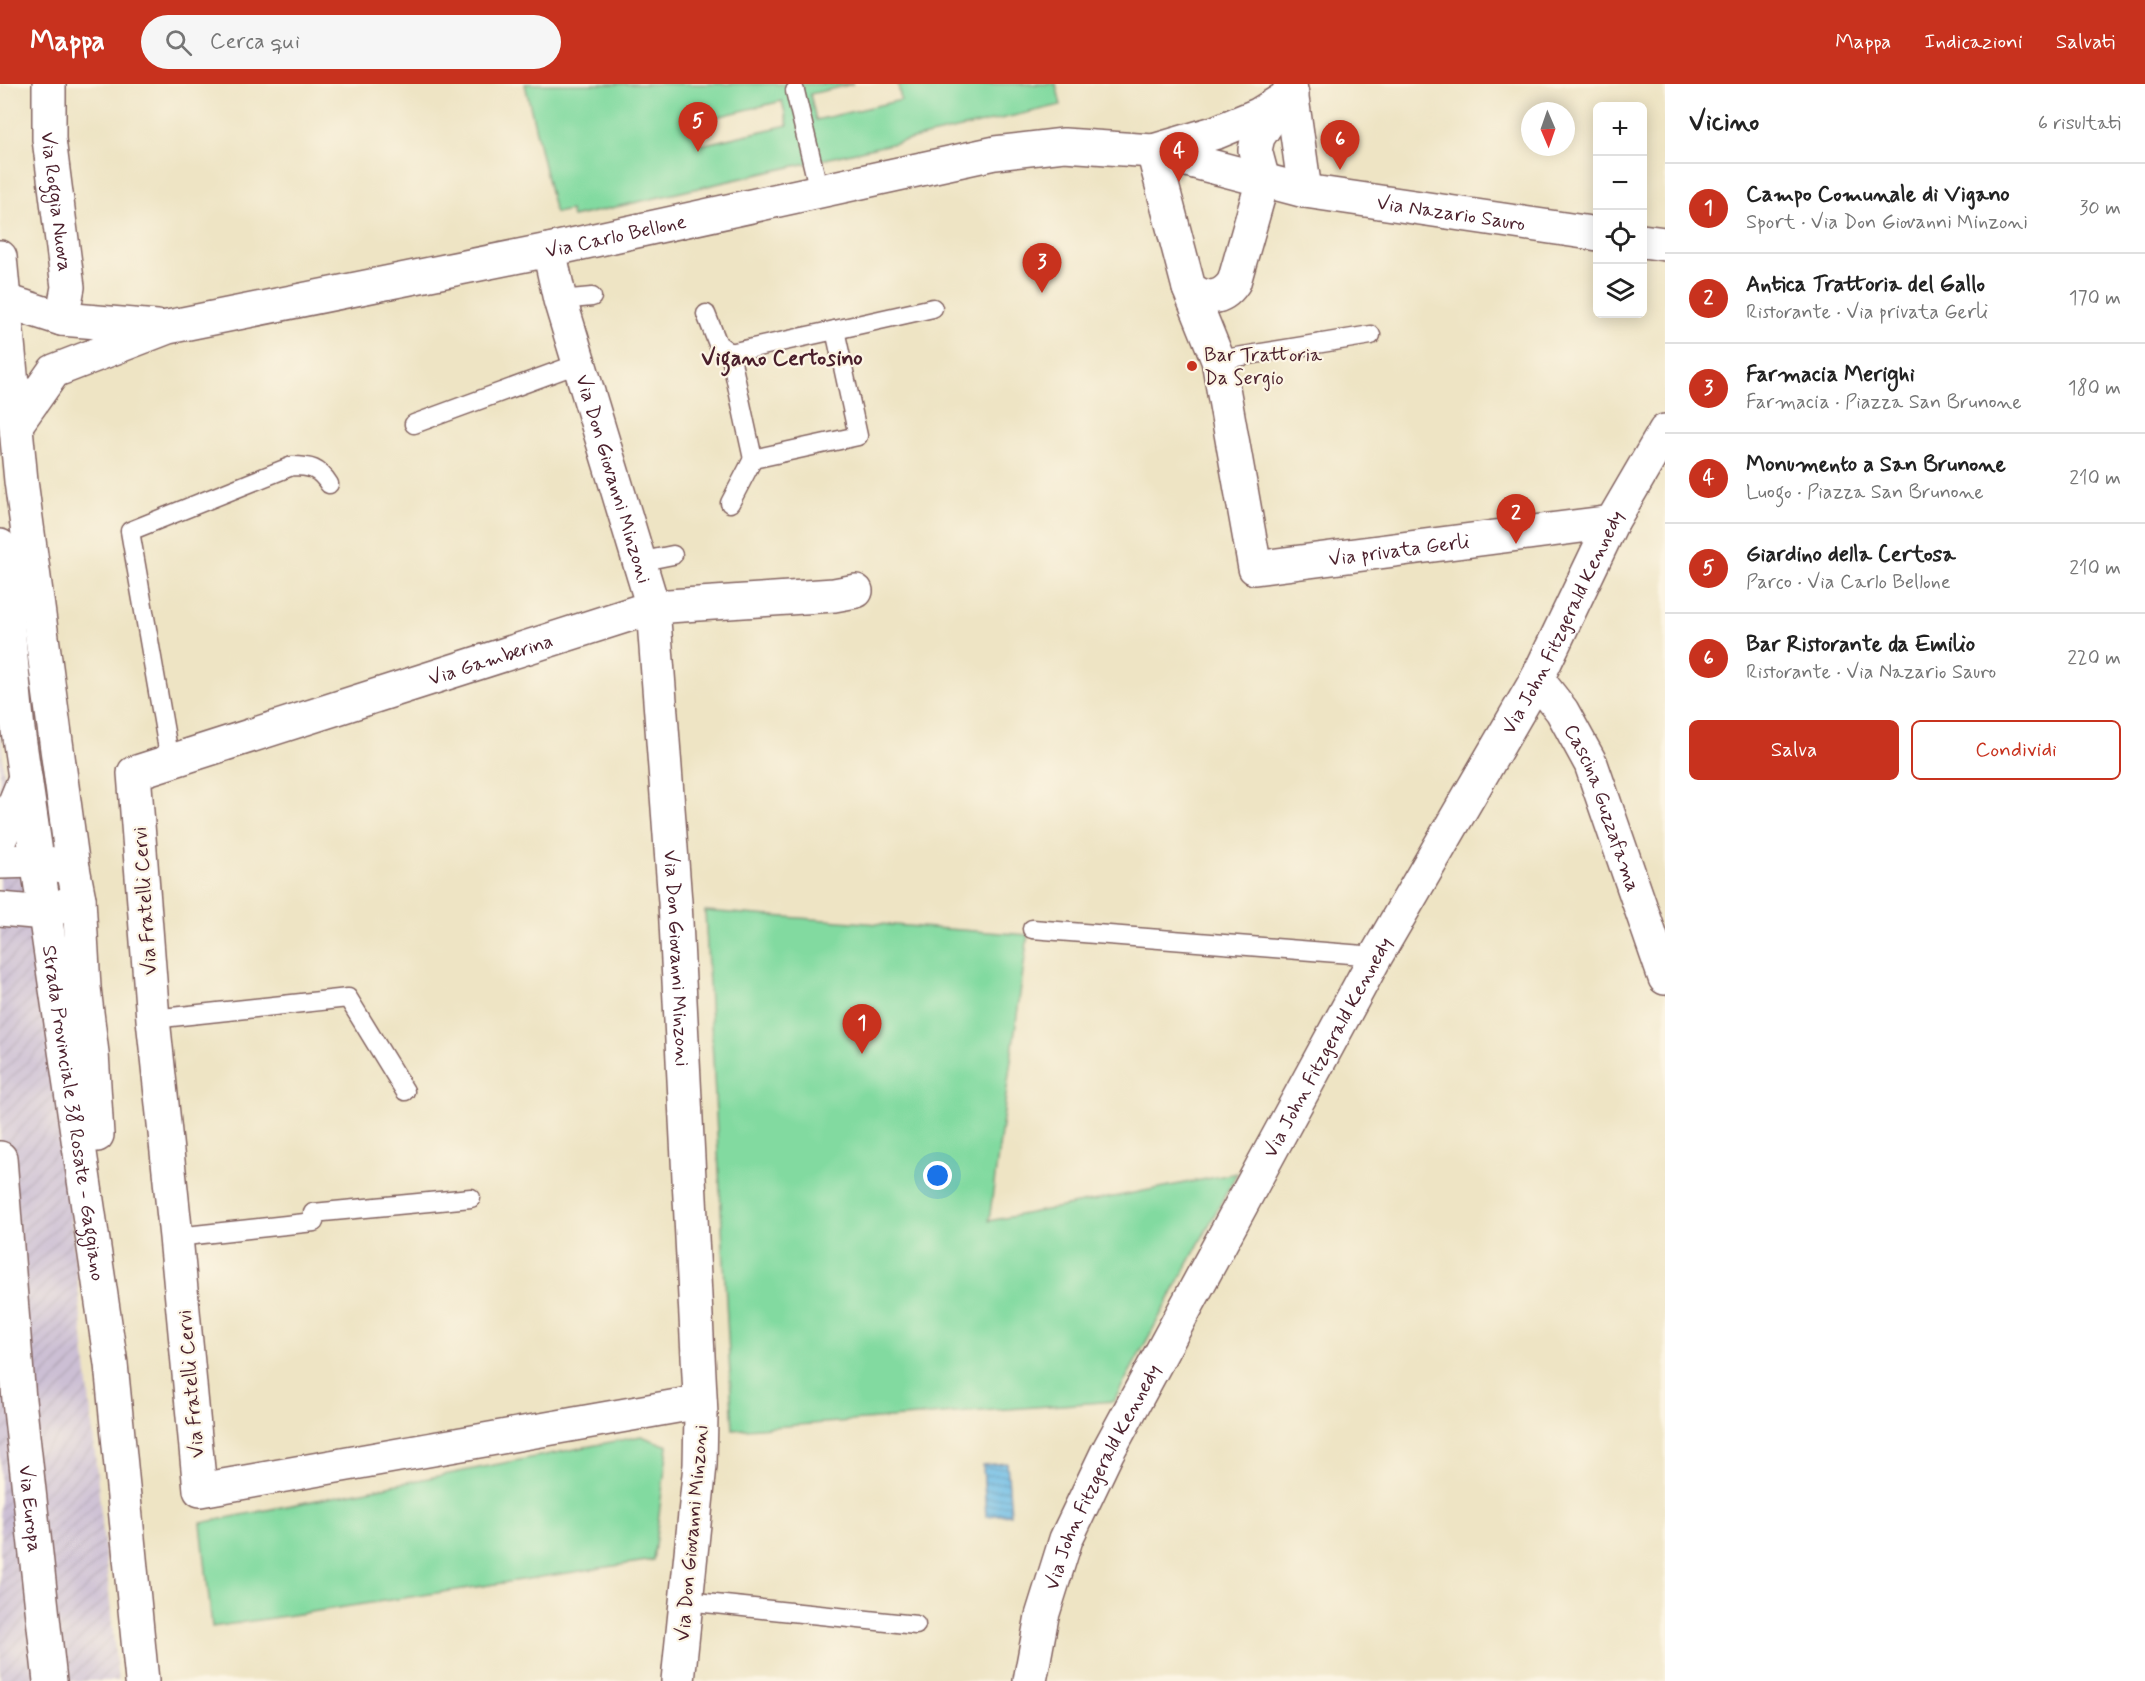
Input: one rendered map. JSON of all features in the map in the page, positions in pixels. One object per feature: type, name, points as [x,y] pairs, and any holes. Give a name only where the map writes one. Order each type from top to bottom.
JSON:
[{"type":"street","name":"Via Roggia Nuova","points":[[49,84],[49,139],[68,287],[62,320]]},
{"type":"street","points":[[1218,360],[1189,288],[1153,151],[1217,132],[1258,115],[1291,89]]},
{"type":"street","points":[[1189,288],[1204,297],[1222,295],[1234,282],[1263,180],[1255,150],[1258,137],[1291,89]]},
{"type":"street","points":[[1291,89],[1305,191]]},
{"type":"street","name":"Via Carlo Bellone","points":[[16,425],[54,371],[168,327],[549,250],[995,153],[1064,145],[1153,151]]},
{"type":"street","name":"Via Nazario Sauro","points":[[1153,151],[1305,191],[1593,233]]},
{"type":"street","points":[[1647,242],[1665,244]]},
{"type":"street","name":"Via Don Giovanni Minzoni","points":[[549,250],[576,299],[580,363],[653,607],[675,902],[700,1402],[700,1465],[678,1681]]},
{"type":"street","points":[[0,258],[21,481],[76,883],[84,988],[92,1053],[111,1364]]},
{"type":"street","points":[[1218,360],[1237,273]]},
{"type":"street","name":"Via Carlo Bellone","points":[[3,300],[62,320],[168,327]]},
{"type":"street","name":"Via privata Gerli","points":[[1218,360],[1255,568],[1612,522]]},
{"type":"street","name":"Via John Fitzgerald Kennedy","points":[[1030,1681],[1042,1616],[1066,1539],[1107,1453],[1376,956],[1537,679],[1612,522],[1665,431]]},
{"type":"street","name":"Strada Provinciale 38 Rosate - Gaggiano","points":[[0,546],[18,730],[111,1364],[142,1681]]},
{"type":"street","name":"Via Gamberina","points":[[134,773],[653,607],[834,595],[856,591]]},
{"type":"street","name":"Cascina Guzzafama","points":[[1537,679],[1562,711],[1591,764],[1665,978]]},
{"type":"street","name":"Via Fratelli Cervi","points":[[134,773],[153,1019],[200,1490],[700,1402]]},
{"type":"street","points":[[0,839],[25,778]]},
{"type":"street","points":[[0,862],[37,861],[76,883]]},
{"type":"street","points":[[0,909],[45,913],[76,883]]},
{"type":"street","name":"Via Europa","points":[[0,1158],[10,1401],[50,1681]]},
{"type":"lane","points":[[795,91],[819,191]]},
{"type":"lane","points":[[730,353],[933,308]]},
{"type":"lane","points":[[706,314],[718,344],[730,353],[753,459],[730,503]]},
{"type":"lane","points":[[753,459],[858,436],[835,330]]},
{"type":"lane","points":[[1218,360],[1371,335]]},
{"type":"lane","points":[[414,424],[580,363]]},
{"type":"lane","points":[[171,761],[130,531],[292,466],[309,466],[321,472],[329,484]]},
{"type":"lane","points":[[638,562],[673,555]]},
{"type":"lane","points":[[1032,929],[1376,956]]},
{"type":"lane","points":[[153,1019],[348,998],[405,1091]]},
{"type":"lane","points":[[176,1237],[314,1222],[313,1212],[471,1198]]},
{"type":"lane","points":[[686,1601],[916,1625]]},
{"type":"shaded area","points":[[0,713],[3,768],[44,979],[67,1178],[118,1681],[0,1681]]},
{"type":"green space","points":[[525,84],[853,84],[810,94],[816,120],[901,100],[898,84],[1056,84],[1061,105],[572,217],[570,210],[555,213]],"holes":[[[782,101],[788,125],[701,145],[696,122]]]},
{"type":"green space","points":[[705,911],[1028,935],[989,1221],[1237,1173],[1114,1401],[733,1430]]},
{"type":"green space","points":[[641,1436],[668,1446],[653,1560],[212,1627],[201,1523]]},
{"type":"water","points":[[1007,1463],[1011,1514],[986,1516],[983,1465]]},
{"type":"place","name":"Giardino della Certosa","points":[[698,152]]},
{"type":"place","name":"Bar Ristorante da Emilio","points":[[1340,170]]},
{"type":"place","name":"Monumento a San Brunone","points":[[1179,182]]},
{"type":"place","name":"Farmacia Merighi","points":[[1042,293]]},
{"type":"place","name":"Bar Trattoria Da Sergio","points":[[1192,366]]},
{"type":"place","name":"Antica Trattoria del Gallo","points":[[1516,544]]},
{"type":"place","name":"Campo Comunale di Vigano","points":[[862,1054]]},
{"type":"district","name":"Vigano Certosino","points":[[782,357]]}]
